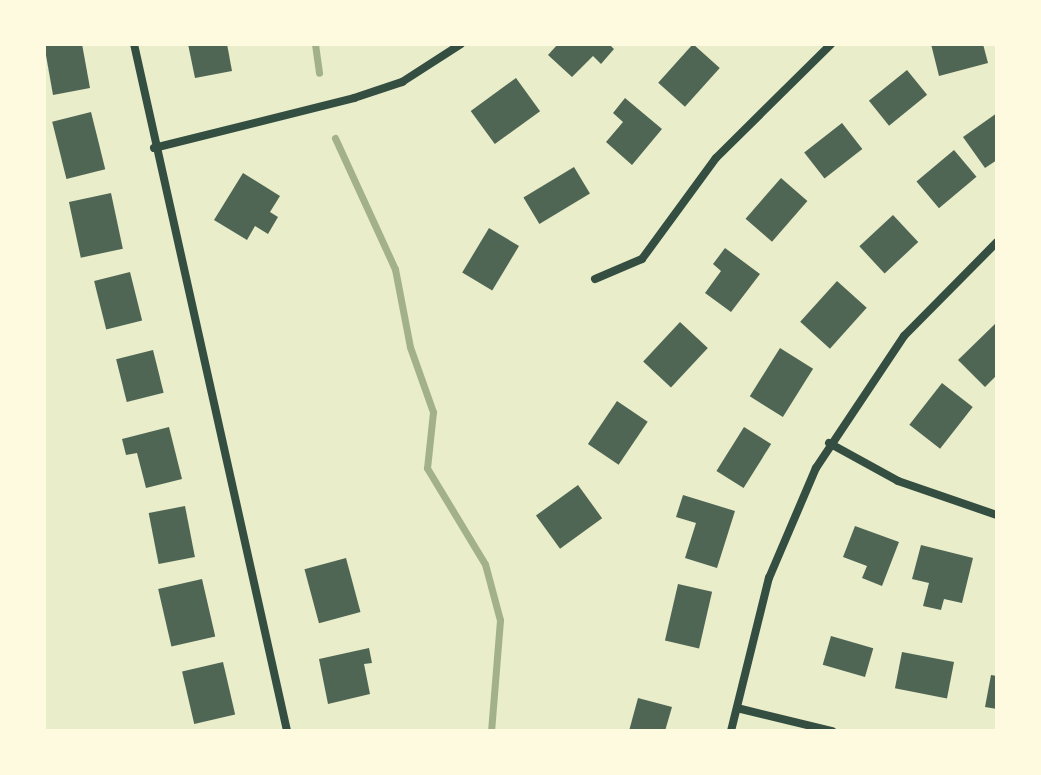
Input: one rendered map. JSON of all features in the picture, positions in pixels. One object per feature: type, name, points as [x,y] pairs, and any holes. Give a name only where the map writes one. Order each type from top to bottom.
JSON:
[{"type":"street","points":[[134,44],[154,148],[287,731]]},
{"type":"street","points":[[154,148],[402,82],[461,44]]},
{"type":"street","points":[[595,279],[642,259],[716,158],[831,44]]},
{"type":"street","points":[[731,731],[769,578],[829,443],[904,336],[997,242]]},
{"type":"street","points":[[829,443],[898,481],[997,515]]},
{"type":"street","points":[[737,708],[832,731]]},
{"type":"building","points":[[44,44],[82,44],[90,88],[53,95]]},
{"type":"building","points":[[188,44],[227,44],[232,71],[195,78]]},
{"type":"building","points":[[558,44],[609,44],[614,49],[601,64],[593,56],[572,77],[548,55]]},
{"type":"building","points":[[693,44],[720,68],[685,107],[658,83]]},
{"type":"building","points":[[931,44],[983,44],[988,63],[939,76]]},
{"type":"building","points":[[907,70],[927,95],[889,126],[869,101]]},
{"type":"building","points":[[516,78],[540,111],[495,144],[471,111]]},
{"type":"building","points":[[625,98],[662,129],[632,165],[606,142],[623,122],[613,113]]},
{"type":"building","points":[[91,112],[105,169],[66,179],[52,122]]},
{"type":"building","points":[[997,113],[997,160],[985,168],[963,137]]},
{"type":"building","points":[[842,123],[862,149],[824,179],[804,153]]},
{"type":"building","points":[[954,150],[976,177],[939,208],[916,181]]},
{"type":"building","points":[[574,167],[590,194],[539,224],[523,197]]},
{"type":"building","points":[[243,173],[280,196],[270,212],[278,217],[268,234],[255,226],[247,240],[214,220]]},
{"type":"building","points":[[781,178],[807,201],[772,242],[746,219]]},
{"type":"building","points":[[111,193],[123,249],[81,258],[69,202]]},
{"type":"building","points":[[893,215],[918,242],[885,273],[859,246]]},
{"type":"building","points":[[489,228],[519,246],[492,291],[462,273]]},
{"type":"building","points":[[725,248],[760,274],[731,312],[705,293],[721,271],[713,264]]},
{"type":"building","points":[[130,272],[142,321],[106,329],[94,281]]},
{"type":"building","points":[[837,281],[867,308],[830,349],[800,322]]},
{"type":"building","points":[[680,322],[708,348],[671,387],[643,361]]},
{"type":"building","points":[[997,322],[997,375],[985,387],[958,360]]},
{"type":"building","points":[[780,348],[813,369],[783,417],[750,396]]},
{"type":"building","points":[[153,350],[164,393],[127,402],[116,359]]},
{"type":"building","points":[[942,383],[973,407],[940,449],[909,425]]},
{"type":"building","points":[[617,401],[648,422],[619,465],[588,444]]},
{"type":"building","points":[[169,427],[182,479],[146,488],[137,453],[126,455],[122,439]]},
{"type":"building","points":[[744,427],[771,444],[744,488],[716,471]]},
{"type":"building","points":[[578,485],[602,518],[560,549],[536,516]]},
{"type":"building","points":[[683,495],[735,511],[717,568],[685,558],[696,523],[676,517]]},
{"type":"building","points":[[185,506],[195,557],[159,564],[149,513]]},
{"type":"building","points":[[855,526],[899,542],[882,586],[862,578],[867,566],[843,557]]},
{"type":"building","points":[[921,545],[973,558],[962,603],[944,599],[941,610],[923,606],[929,583],[912,579]]},
{"type":"building","points":[[346,558],[360,612],[319,623],[304,569]]},
{"type":"building","points":[[202,579],[215,636],[171,647],[158,589]]},
{"type":"building","points":[[678,584],[712,592],[699,648],[665,641]]},
{"type":"building","points":[[831,636],[873,648],[865,677],[823,665]]},
{"type":"building","points":[[369,648],[372,663],[364,664],[370,694],[328,704],[319,659]]},
{"type":"building","points":[[902,652],[954,662],[947,698],[895,688]]},
{"type":"building","points":[[223,662],[235,715],[194,724],[182,671]]},
{"type":"building","points":[[991,675],[997,676],[997,709],[985,707]]},
{"type":"building","points":[[638,698],[672,707],[665,731],[629,731]]},
{"type":"waterway","points":[[315,44],[319,73]]},
{"type":"waterway","points":[[335,138],[395,269],[410,347],[433,412],[427,468],[485,564],[500,620],[491,731]]}]
